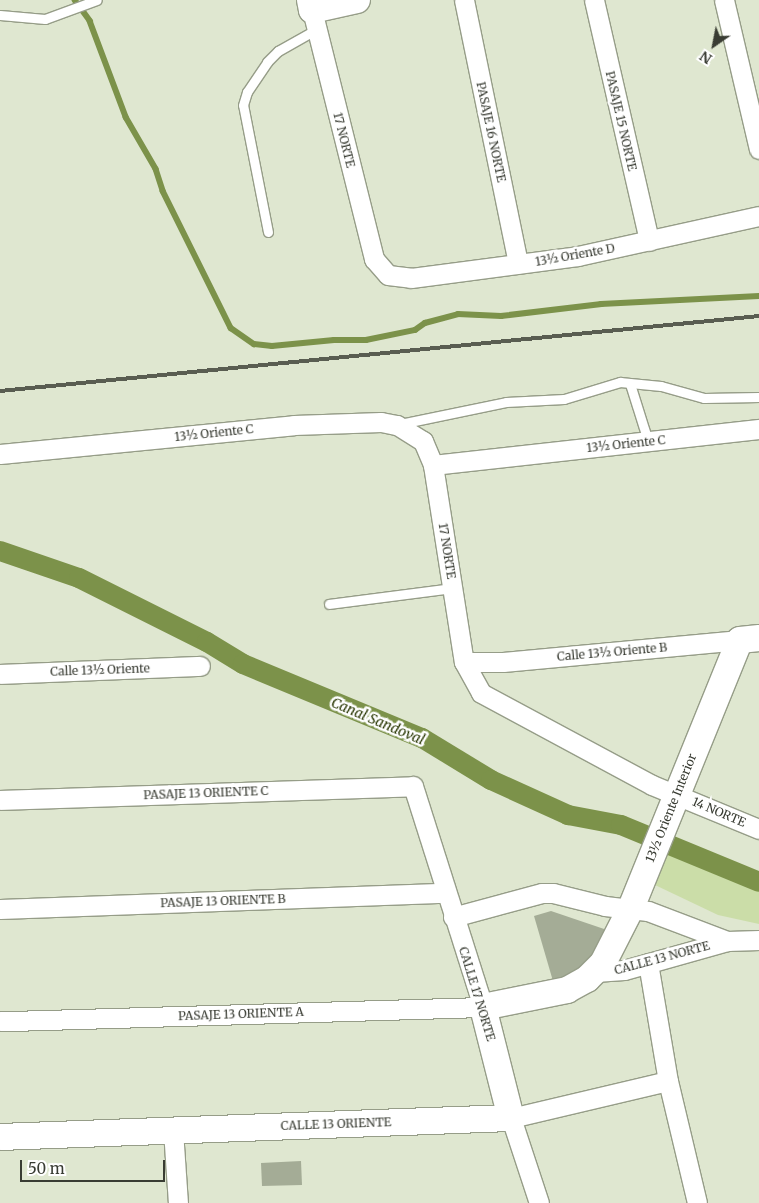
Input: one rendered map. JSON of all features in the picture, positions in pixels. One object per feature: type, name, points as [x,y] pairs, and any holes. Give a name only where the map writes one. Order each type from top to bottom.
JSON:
[{"type":"street","points":[[313,13],[357,0]]},
{"type":"street","name":"PASAJE 16 NORTE","points":[[464,0],[518,264]]},
{"type":"street","name":"PASAJE 15 NORTE","points":[[594,0],[649,241]]},
{"type":"street","points":[[724,0],[759,149]]},
{"type":"street","name":"17 NORTE","points":[[313,13],[374,259],[388,275]]},
{"type":"street","name":"13½ Oriente D","points":[[388,275],[411,278],[578,256],[759,216]]},
{"type":"street","name":"13½ Oriente C","points":[[0,454],[294,425],[381,422],[397,425],[423,441]]},
{"type":"street","name":"13½ Oriente C","points":[[433,465],[759,429]]},
{"type":"street","name":"17 NORTE","points":[[423,441],[433,465],[464,662],[477,688],[490,699],[652,784]]},
{"type":"street","name":"Calle 13½ Oriente B","points":[[464,662],[503,662],[750,639]]},
{"type":"street","name":"13½ Oriente Interior","points":[[595,972],[609,953],[631,908],[666,825],[676,794],[750,639]]},
{"type":"street","name":"Calle 13½ Oriente","points":[[0,674],[200,666]]},
{"type":"street","name":"14 NORTE","points":[[652,784],[759,829]]},
{"type":"street","name":"PASAJE 13 ORIENTE C","points":[[0,800],[413,786]]},
{"type":"street","name":"CALLE 17 NORTE","points":[[413,786],[453,918],[483,1007],[511,1118],[539,1203]]},
{"type":"street","name":"PASAJE 13 ORIENTE B","points":[[0,909],[446,893]]},
{"type":"street","points":[[453,918],[542,893],[648,911],[727,941]]},
{"type":"street","name":"CALLE 13 NORTE","points":[[595,972],[612,972],[727,941],[759,941]]},
{"type":"street","points":[[648,963],[668,1080],[697,1203]]},
{"type":"street","points":[[483,1007],[557,994],[577,985],[595,972]]},
{"type":"street","name":"PASAJE 13 ORIENTE A","points":[[0,1021],[483,1007]]},
{"type":"street","name":"CALLE 13 ORIENTE","points":[[0,1137],[511,1118],[668,1080]]},
{"type":"street","points":[[173,1130],[178,1203]]},
{"type":"lane","points":[[0,15],[45,20],[97,0]]},
{"type":"lane","points":[[268,232],[244,105],[247,92],[267,62],[313,13]]},
{"type":"lane","points":[[630,384],[648,441]]},
{"type":"lane","points":[[397,425],[506,402],[564,399],[607,385],[661,386],[704,398],[759,397]]},
{"type":"lane","points":[[329,604],[452,588]]},
{"type":"green space","points":[[671,846],[759,884],[759,924],[718,915],[655,885]]},
{"type":"building","points":[[551,911],[610,931],[598,955],[555,988],[534,916]]},
{"type":"building","points":[[301,1161],[302,1185],[262,1186],[261,1163]]},
{"type":"waterway","points":[[75,0],[90,21],[126,117],[156,169],[163,191],[231,328],[254,344],[272,346],[334,340],[366,340],[415,330],[425,323],[458,314],[501,316],[601,304],[759,296]]},
{"type":"waterway","name":"Canal Sandoval","points":[[0,551],[79,578],[207,642],[243,664],[422,738],[491,780],[568,815],[621,825],[759,882]]},
{"type":"railway","points":[[0,391],[759,316]]}]
